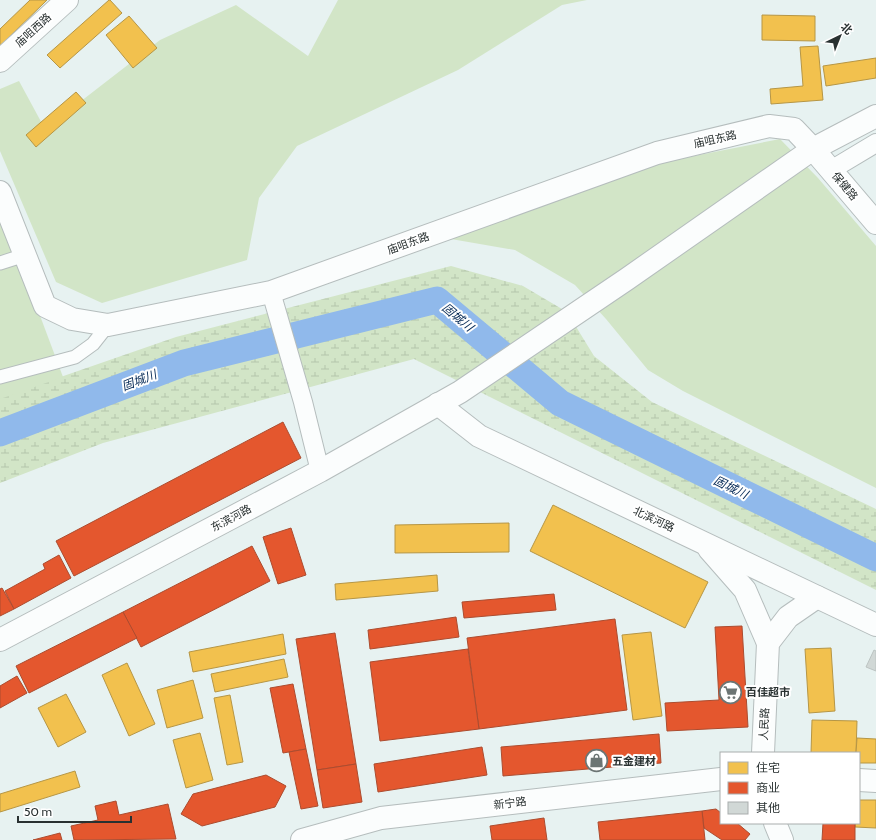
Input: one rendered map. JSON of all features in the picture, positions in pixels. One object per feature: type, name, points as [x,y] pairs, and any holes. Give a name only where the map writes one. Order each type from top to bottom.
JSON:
[{"type":"main road","name":"庙咀西路","points":[[0,60],[67,0]]},
{"type":"main road","name":"东滨河路","points":[[0,640],[320,471],[460,392],[695,233],[813,149],[876,116]]},
{"type":"main road","name":"庙咀东路","points":[[25,255],[45,306],[72,319],[108,325],[271,292],[657,153],[769,126],[794,129],[813,149]]},
{"type":"main road","name":"保健路","points":[[813,149],[876,223]]},
{"type":"main road","points":[[0,192],[25,255]]},
{"type":"main road","name":"北滨河路","points":[[438,404],[479,436],[876,625]]},
{"type":"main road","points":[[703,543],[745,590],[768,642],[788,618],[817,597]]},
{"type":"main road","name":"人民路","points":[[763,752],[768,642]]},
{"type":"main road","name":"新宁路","points":[[302,840],[381,818],[720,779]]},
{"type":"main road","points":[[860,780],[876,781]]},
{"type":"main road","points":[[774,824],[782,840]]},
{"type":"street","points":[[831,170],[876,143]]},
{"type":"street","points":[[0,263],[25,255]]},
{"type":"street","points":[[271,292],[303,402],[320,471]]},
{"type":"street","points":[[0,377],[75,357],[93,344],[108,325]]},
{"type":"green space","points":[[338,0],[587,0],[562,5],[458,70],[297,146],[259,198],[247,260],[102,303],[56,282],[0,151],[0,89],[19,81],[45,129],[160,40],[236,5],[308,56]]},
{"type":"green space","points":[[780,139],[818,178],[876,246],[876,488],[683,391],[648,370],[606,319],[575,285],[515,250],[451,239],[486,223],[653,164]]},
{"type":"green space","points":[[0,209],[63,377],[0,399]]},
{"type":"green space","points":[[451,266],[523,286],[567,312],[594,356],[652,402],[876,509],[876,590],[414,359],[103,443],[0,483],[0,398],[176,337]]},
{"type":"building: 住宅","points":[[30,0],[47,0],[0,46],[0,29]]},
{"type":"building: 住宅","points":[[109,0],[122,13],[60,68],[47,55]]},
{"type":"building: 住宅","points":[[762,15],[815,16],[815,41],[762,40]]},
{"type":"building: 住宅","points":[[129,16],[157,48],[133,68],[106,35]]},
{"type":"building: 住宅","points":[[818,46],[823,100],[771,104],[770,89],[803,86],[800,47]]},
{"type":"building: 住宅","points":[[876,58],[876,78],[826,86],[823,66]]},
{"type":"building: 住宅","points":[[76,92],[86,103],[36,147],[26,135]]},
{"type":"building: 住宅","points":[[553,505],[708,582],[685,628],[530,551]]},
{"type":"building: 住宅","points":[[509,523],[509,552],[395,553],[395,525]]},
{"type":"building: 住宅","points":[[437,575],[438,591],[336,600],[335,584]]},
{"type":"building: 住宅","points":[[651,632],[662,716],[633,720],[622,635]]},
{"type":"building: 住宅","points":[[283,634],[286,654],[193,672],[189,652]]},
{"type":"building: 住宅","points":[[831,648],[835,711],[809,713],[805,649]]},
{"type":"building: 住宅","points":[[284,659],[288,677],[215,692],[211,674]]},
{"type":"building: 住宅","points":[[127,663],[155,724],[129,736],[102,675]]},
{"type":"building: 住宅","points":[[193,680],[203,718],[167,728],[157,690]]},
{"type":"building: 住宅","points":[[66,694],[86,732],[58,747],[38,708]]},
{"type":"building: 住宅","points":[[230,695],[243,762],[227,765],[214,698]]},
{"type":"building: 住宅","points":[[812,720],[857,721],[856,752],[811,752]]},
{"type":"building: 住宅","points":[[200,733],[213,780],[186,788],[173,740]]},
{"type":"building: 住宅","points":[[857,738],[876,739],[876,763],[860,763],[860,752],[856,752]]},
{"type":"building: 住宅","points":[[75,771],[80,787],[0,812],[0,794]]},
{"type":"building: 住宅","points":[[860,800],[876,800],[876,828],[855,827],[855,824],[860,824]]},
{"type":"building: 商业","points":[[283,422],[301,458],[74,576],[56,541]]},
{"type":"building: 商业","points":[[291,528],[306,575],[278,584],[263,537]]},
{"type":"building: 商业","points":[[252,546],[270,581],[141,647],[123,612]]},
{"type":"building: 商业","points":[[59,555],[71,578],[14,609],[5,591],[45,569],[43,564]]},
{"type":"building: 商业","points":[[2,588],[14,609],[0,616],[0,589]]},
{"type":"building: 商业","points":[[554,594],[556,610],[464,618],[462,602]]},
{"type":"building: 商业","points":[[123,612],[137,638],[29,693],[16,666]]},
{"type":"building: 商业","points":[[456,617],[459,637],[370,649],[368,630]]},
{"type":"building: 商业","points":[[615,619],[627,710],[479,729],[467,638]]},
{"type":"building: 商业","points":[[742,626],[748,727],[667,731],[665,703],[719,700],[715,627]]},
{"type":"building: 商业","points":[[335,633],[356,764],[317,770],[296,639]]},
{"type":"building: 商业","points":[[468,649],[479,729],[380,741],[370,662]]},
{"type":"building: 商业","points":[[17,676],[27,693],[0,708],[0,686]]},
{"type":"building: 商业","points":[[293,684],[306,749],[283,753],[270,688]]},
{"type":"building: 商业","points":[[659,734],[661,763],[503,776],[501,747]]},
{"type":"building: 商业","points":[[482,747],[487,775],[378,792],[374,764]]},
{"type":"building: 商业","points":[[306,749],[318,806],[301,809],[289,752]]},
{"type":"building: 商业","points":[[356,764],[362,802],[323,808],[317,770]]},
{"type":"building: 商业","points":[[266,775],[286,786],[275,807],[202,826],[181,814],[193,794]]},
{"type":"building: 商业","points":[[116,801],[119,815],[168,804],[176,839],[74,840],[71,826],[98,820],[95,806]]},
{"type":"building: 商业","points":[[716,809],[720,812],[720,824],[738,824],[750,834],[745,840],[722,840],[704,828],[702,811]]},
{"type":"building: 商业","points":[[702,811],[705,840],[600,840],[598,822]]},
{"type":"building: 商业","points":[[544,818],[547,840],[492,840],[490,826]]},
{"type":"building: 商业","points":[[823,824],[855,824],[855,840],[822,840]]},
{"type":"building: 商业","points":[[60,833],[62,840],[33,840]]},
{"type":"building: 其他","points":[[874,650],[876,651],[876,671],[866,667]]},
{"type":"waterway","name":"固城川","points":[[0,433],[184,363],[437,300],[560,403],[876,558]]},
{"type":"place","name":"百佳超市","points":[[731,692]]},
{"type":"place","name":"五金建材","points":[[597,761]]}]
